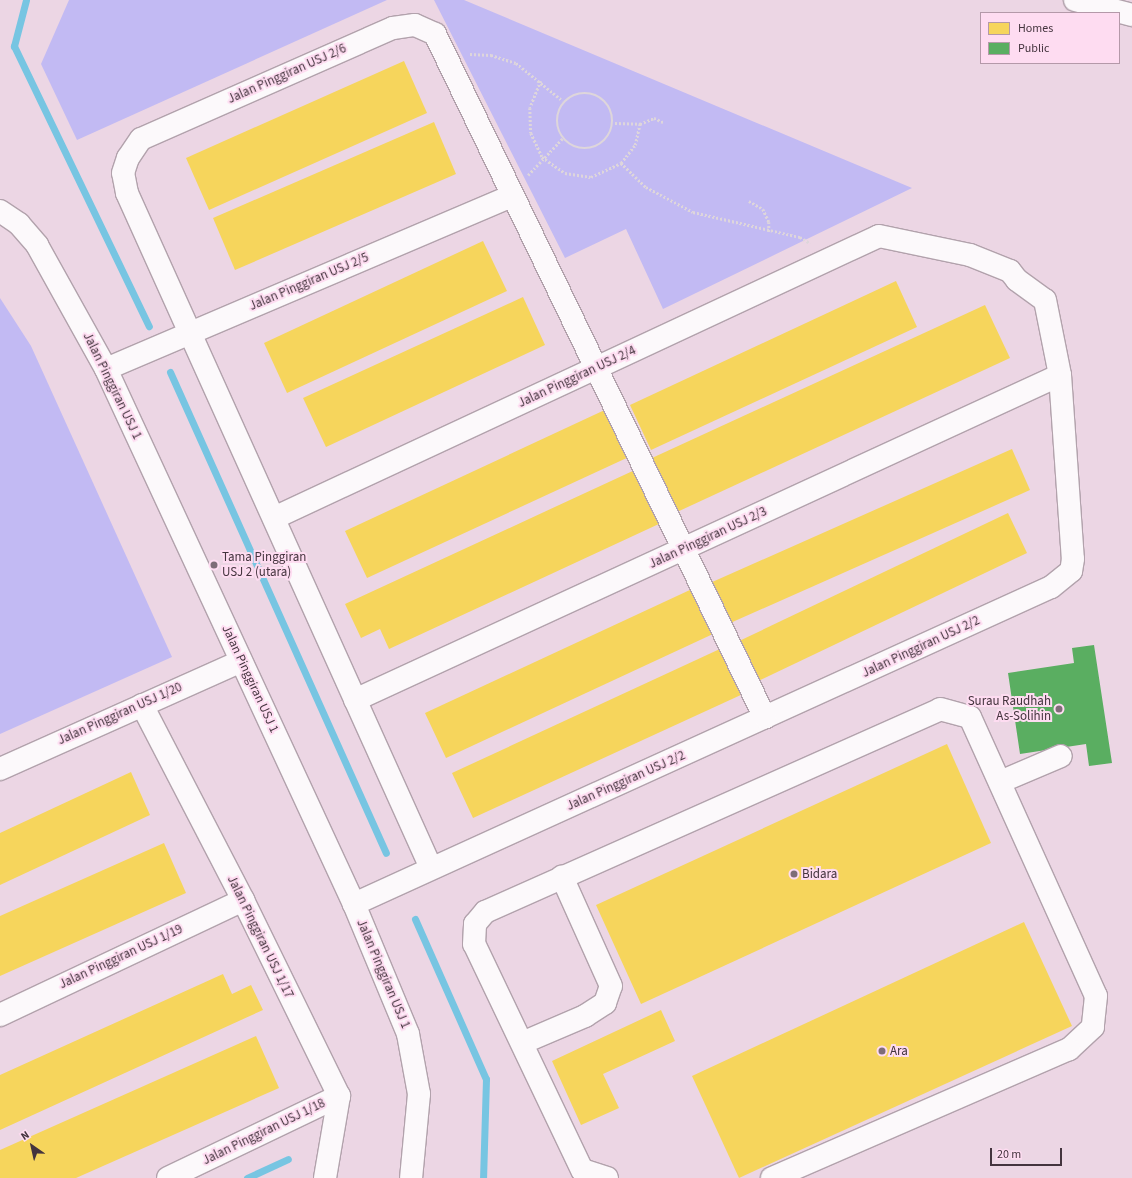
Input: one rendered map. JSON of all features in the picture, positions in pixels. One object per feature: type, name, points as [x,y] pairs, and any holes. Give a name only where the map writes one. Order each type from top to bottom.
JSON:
[{"type":"main road","points":[[1075,0],[1132,15]]},
{"type":"main road","name":"Jalan Pinggiran USJ 2/6","points":[[190,332],[127,193],[123,173],[128,158],[141,139],[393,28],[415,25],[435,34],[448,61]]},
{"type":"main road","points":[[448,61],[512,196],[598,368],[765,718]]},
{"type":"main road","name":"Jalan Pinggiran USJ 2/5","points":[[106,369],[512,196]]},
{"type":"main road","name":"Jalan Pinggiran USJ 1","points":[[0,211],[19,224],[38,246],[106,369],[354,904],[408,1034],[419,1094],[411,1178]]},
{"type":"main road","name":"Jalan Pinggiran USJ 2/4","points":[[274,518],[879,236]]},
{"type":"main road","name":"Jalan Pinggiran USJ 2/2","points":[[354,904],[1051,588],[1071,571],[1073,559],[1060,375],[1045,300],[1016,280],[1010,271],[970,255],[879,236]]},
{"type":"main road","points":[[190,332],[431,868]]},
{"type":"main road","name":"Jalan Pinggiran USJ 2/3","points":[[355,700],[1060,375]]},
{"type":"main road","name":"Jalan Pinggiran USJ 1/20","points":[[0,769],[241,661]]},
{"type":"main road","name":"Jalan Pinggiran USJ 1/17","points":[[142,705],[243,900],[339,1096]]},
{"type":"main road","points":[[607,1178],[582,1170],[474,944],[475,924],[485,912],[940,709],[970,717],[1096,996],[1094,1027],[1069,1049],[772,1178]]},
{"type":"main road","points":[[1000,782],[1061,756]]},
{"type":"main road","points":[[522,1043],[585,1016],[605,1003],[611,986],[562,878]]},
{"type":"main road","name":"Jalan Pinggiran USJ 1/19","points":[[0,1015],[243,900]]},
{"type":"main road","points":[[325,1178],[339,1096]]},
{"type":"main road","name":"Jalan Pinggiran USJ 1/18","points":[[168,1178],[339,1096]]},
{"type":"path","points":[[448,61],[459,53],[491,55],[516,63],[541,81],[563,101]]},
{"type":"path","points":[[541,81],[530,108],[531,133],[542,157],[565,173],[591,176],[620,163],[635,145],[640,124]]},
{"type":"path","points":[[582,92],[602,97],[612,108],[615,123],[610,137],[595,148],[573,148],[562,139],[556,121],[563,101],[582,92]]},
{"type":"path","points":[[615,123],[640,124],[654,118],[663,122]]},
{"type":"path","points":[[512,196],[542,157],[562,139]]},
{"type":"path","points":[[620,163],[646,187],[693,212],[769,232],[800,238],[812,245],[824,262]]},
{"type":"path","points":[[749,201],[762,209],[769,222],[769,232]]},
{"type":"shaded area","points":[[69,0],[387,0],[77,140],[41,64]]},
{"type":"shaded area","points":[[434,0],[464,0],[912,188],[663,309],[626,229],[565,258]]},
{"type":"shaded area","points":[[0,298],[31,346],[172,657],[0,734]]},
{"type":"building: Homes","points":[[404,61],[427,113],[209,210],[186,158]]},
{"type":"building: Homes","points":[[434,122],[456,174],[235,270],[213,218]]},
{"type":"building: Homes","points":[[483,241],[507,291],[287,393],[264,343]]},
{"type":"building: Homes","points":[[896,281],[917,327],[651,450],[630,405]]},
{"type":"building: Homes","points":[[523,297],[545,345],[326,447],[303,398]]},
{"type":"building: Homes","points":[[985,305],[1010,358],[677,512],[652,458]]},
{"type":"building: Homes","points":[[609,408],[631,456],[367,578],[345,531]]},
{"type":"building: Homes","points":[[1012,449],[1030,490],[728,624],[710,583]]},
{"type":"building: Homes","points":[[637,469],[661,523],[389,649],[380,629],[361,638],[345,604]]},
{"type":"building: Homes","points":[[1008,513],[1027,553],[756,682],[737,642]]},
{"type":"building: Homes","points":[[692,589],[713,634],[446,758],[425,713]]},
{"type":"building: Homes","points":[[722,648],[743,694],[473,818],[452,773]]},
{"type":"building: Homes","name":"Bidara","points":[[947,744],[991,843],[641,1004],[596,905]]},
{"type":"building: Homes","points":[[131,772],[150,815],[0,885],[0,833]]},
{"type":"building: Homes","points":[[164,843],[186,893],[0,976],[0,916]]},
{"type":"building: Homes","name":"Ara","points":[[1024,922],[1072,1026],[739,1178],[692,1076]]},
{"type":"building: Homes","points":[[223,974],[232,994],[251,985],[263,1010],[0,1130],[0,1075]]},
{"type":"building: Homes","points":[[661,1010],[675,1041],[603,1074],[619,1108],[581,1125],[552,1061]]},
{"type":"building: Homes","points":[[256,1036],[279,1088],[76,1178],[0,1178],[0,1150]]},
{"type":"building: Public","name":"Surau Raudhah As-Solihin","points":[[1094,645],[1112,763],[1089,766],[1086,744],[1020,754],[1008,673],[1074,663],[1072,648]]},
{"type":"waterway","points":[[26,0],[14,46],[149,326]]},
{"type":"waterway","points":[[170,372],[386,853]]},
{"type":"waterway","points":[[415,919],[486,1079],[483,1178]]},
{"type":"waterway","points":[[247,1178],[288,1159]]},
{"type":"place","name":"Tama Pinggiran USJ 2 (utara)","points":[[214,565]]},
{"type":"place","name":"Surau Raudhah As-Solihin","points":[[1059,709]]},
{"type":"place","name":"Bidara","points":[[794,874]]},
{"type":"place","name":"Ara","points":[[882,1051]]}]
